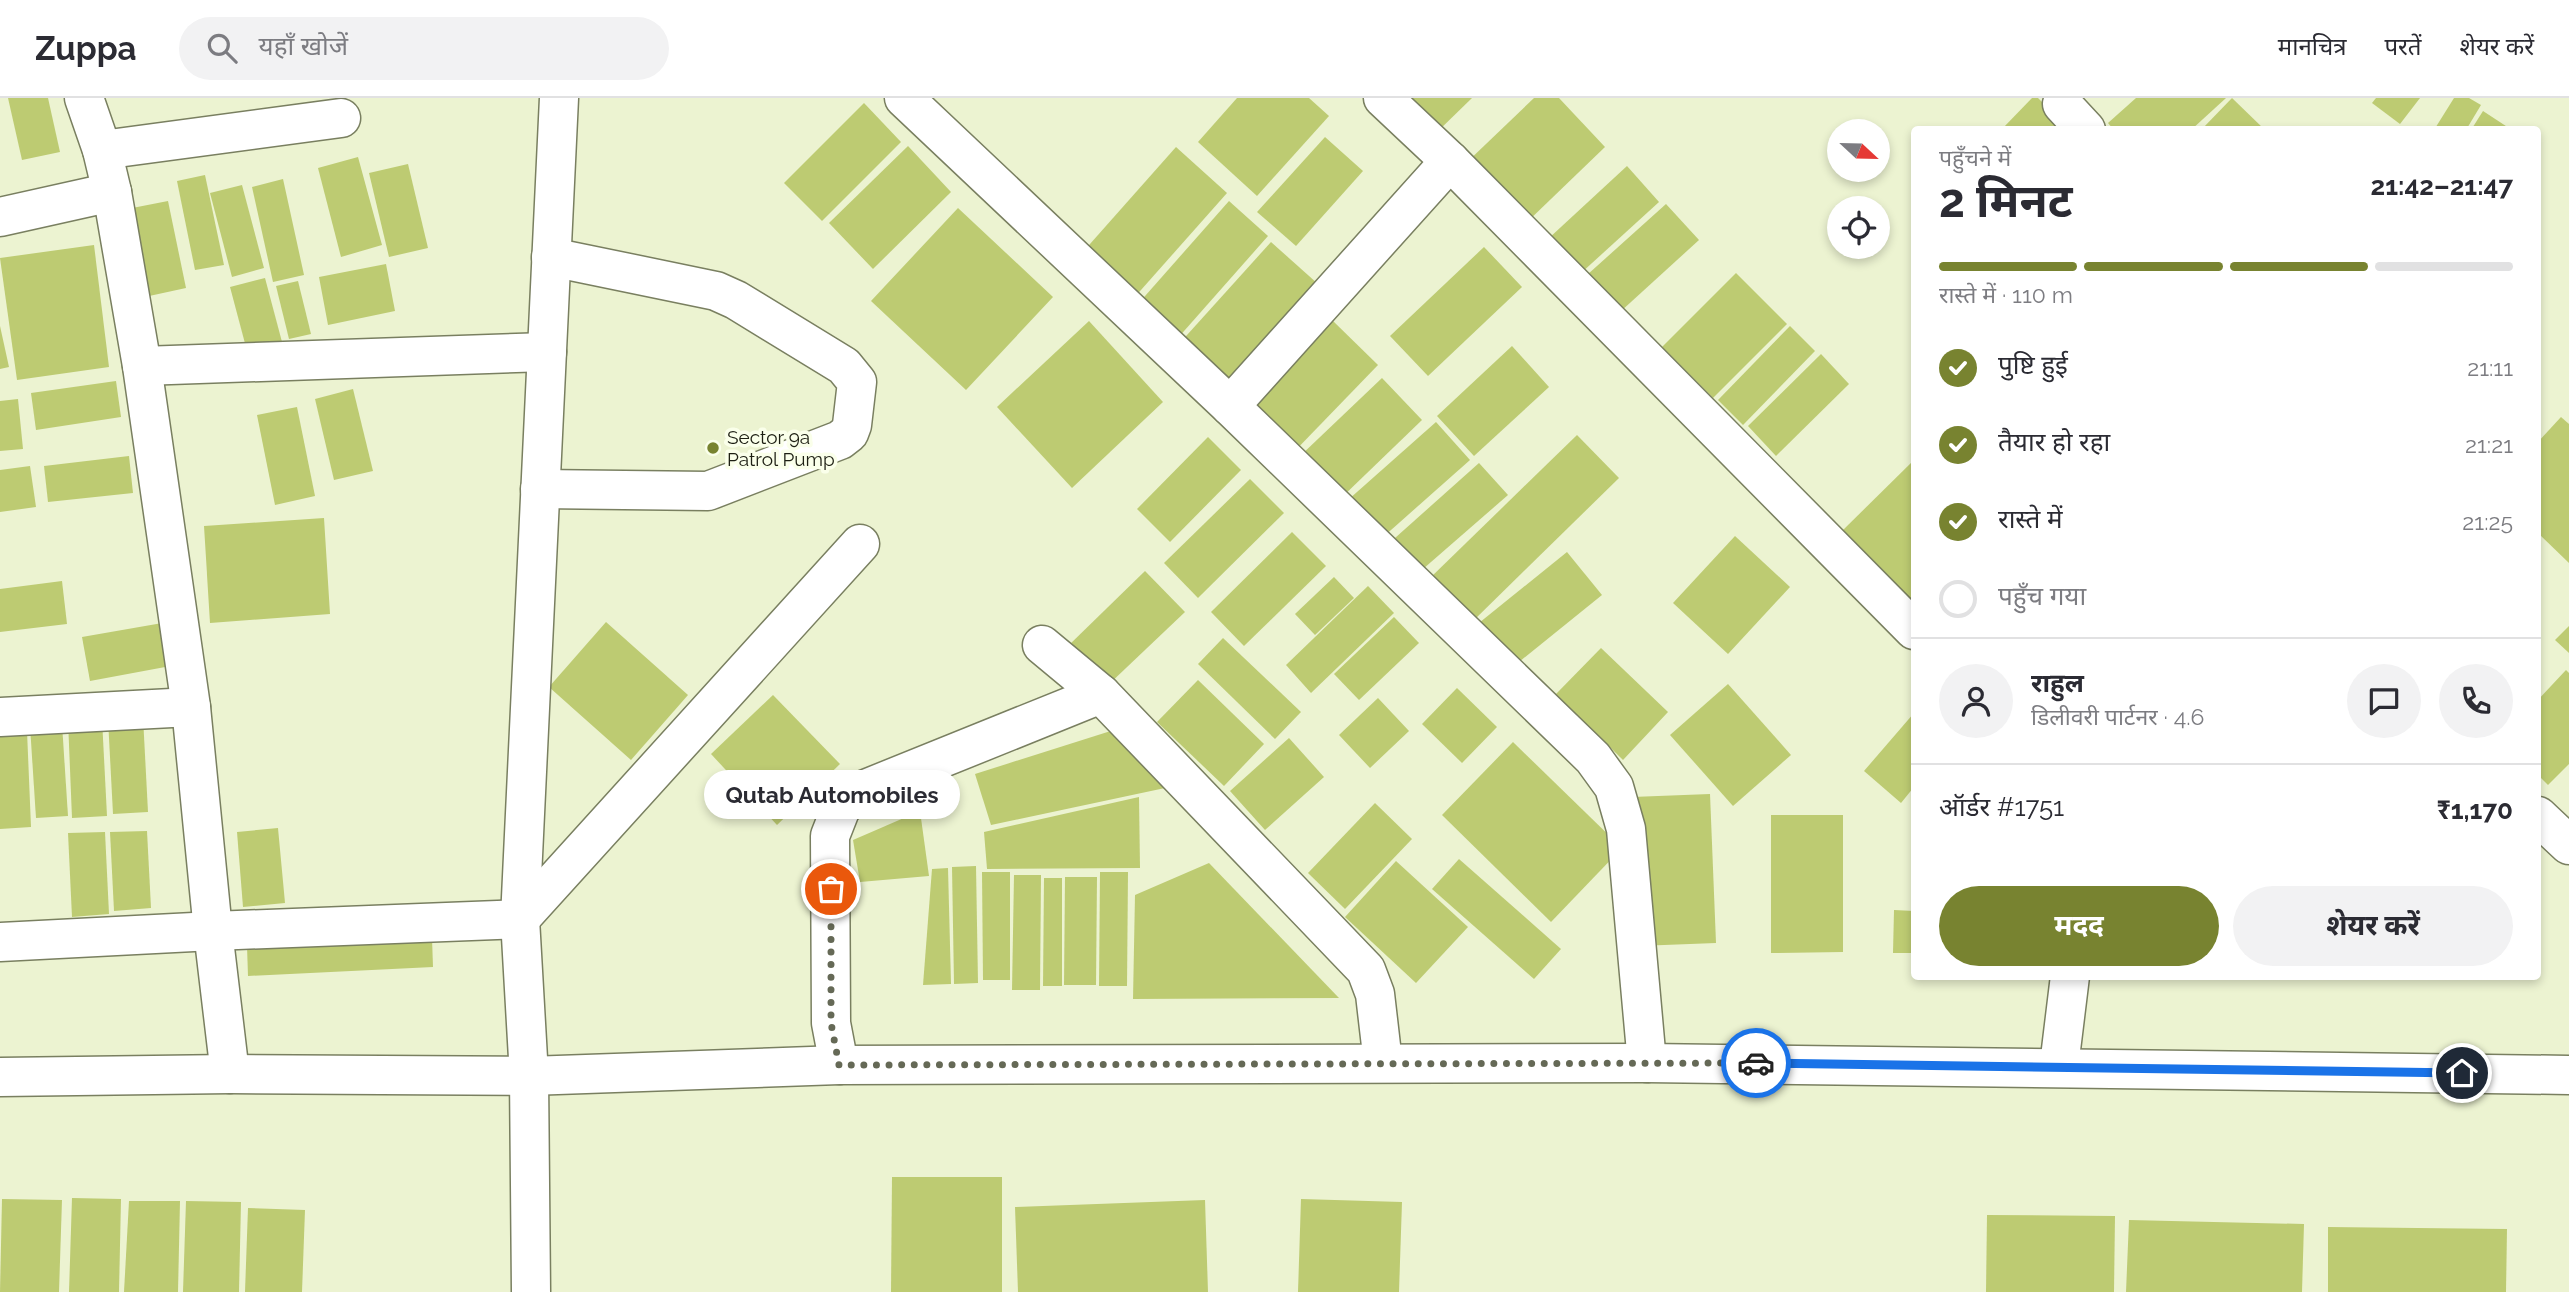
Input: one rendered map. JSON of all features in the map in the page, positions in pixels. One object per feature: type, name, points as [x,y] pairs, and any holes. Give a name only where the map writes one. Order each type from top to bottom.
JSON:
[{"type":"street","points":[[85,98],[102,150],[111,192],[142,366],[191,707],[230,1074]]},
{"type":"street","points":[[531,1292],[528,1076],[520,919],[559,98]]},
{"type":"street","points":[[904,98],[1230,406],[1593,758],[1614,787],[1626,829],[1647,1063]]},
{"type":"street","points":[[1383,98],[1450,161],[1911,627]]},
{"type":"street","points":[[102,150],[341,118]]},
{"type":"street","points":[[1230,406],[1450,161]]},
{"type":"street","points":[[0,217],[111,192]]},
{"type":"street","points":[[540,489],[708,491],[840,440],[849,433],[852,425],[857,382],[844,366],[736,300],[716,291],[551,257]]},
{"type":"street","points":[[142,366],[547,352]]},
{"type":"street","points":[[0,942],[520,919],[860,544]]},
{"type":"street","points":[[1042,645],[1101,694],[1366,970],[1375,994],[1383,1063]]},
{"type":"street","points":[[839,1065],[831,1023],[831,836],[841,808],[858,792],[1101,694]]},
{"type":"street","points":[[0,717],[191,707]]},
{"type":"street","points":[[2541,819],[2569,845]]},
{"type":"street","points":[[2059,1066],[2070,980]]},
{"type":"street","points":[[0,1077],[230,1074],[528,1076],[839,1065],[1383,1063],[2059,1066],[2569,1074]]},
{"type":"building","points":[[8,98],[48,98],[60,152],[22,160]]},
{"type":"building","points":[[1237,98],[1309,98],[1329,116],[1257,196],[1198,142]]},
{"type":"building","points":[[1399,98],[1472,98],[1434,135]]},
{"type":"building","points":[[1534,98],[1559,98],[1605,147],[1522,227],[1463,166]]},
{"type":"building","points":[[2032,98],[2038,98],[2066,126],[2005,126]]},
{"type":"building","points":[[2136,98],[2226,98],[2195,126],[2111,126],[2108,123]]},
{"type":"building","points":[[2232,98],[2261,126],[2205,126]]},
{"type":"building","points":[[2376,98],[2420,98],[2400,124],[2372,103]]},
{"type":"building","points":[[2454,98],[2469,98],[2481,105],[2468,126],[2436,126]]},
{"type":"building","points":[[864,103],[901,142],[822,221],[784,183]]},
{"type":"building","points":[[2483,111],[2506,126],[2474,126]]},
{"type":"building","points":[[1325,137],[1363,171],[1296,246],[1257,212]]},
{"type":"building","points":[[908,146],[951,192],[873,269],[829,223]]},
{"type":"building","points":[[1176,147],[1227,193],[1133,299],[1082,253]]},
{"type":"building","points":[[358,157],[382,245],[341,257],[318,168]]},
{"type":"building","points":[[408,164],[428,248],[389,257],[369,173]]},
{"type":"building","points":[[1627,166],[1659,202],[1580,274],[1548,239]]},
{"type":"building","points":[[205,175],[224,265],[195,270],[177,181]]},
{"type":"building","points":[[283,179],[304,275],[273,282],[252,187]]},
{"type":"building","points":[[242,185],[264,268],[232,277],[210,193]]},
{"type":"building","points":[[168,201],[186,288],[140,298],[122,210]]},
{"type":"building","points":[[1229,201],[1268,236],[1177,339],[1138,304]]},
{"type":"building","points":[[1666,204],[1699,240],[1620,312],[1587,275]]},
{"type":"building","points":[[958,208],[1053,297],[966,390],[871,301]]},
{"type":"building","points":[[1271,242],[1318,284],[1225,387],[1178,345]]},
{"type":"building","points":[[94,245],[109,367],[17,380],[0,258]]},
{"type":"building","points":[[1484,247],[1522,287],[1428,376],[1390,336]]},
{"type":"building","points":[[386,264],[395,311],[328,325],[319,277]]},
{"type":"building","points":[[1736,273],[1787,324],[1713,398],[1662,347]]},
{"type":"building","points":[[265,278],[282,342],[247,351],[230,287]]},
{"type":"building","points":[[298,281],[311,334],[289,339],[276,286]]},
{"type":"building","points":[[1332,320],[1378,365],[1290,456],[1244,412]]},
{"type":"building","points":[[1089,321],[1163,402],[1072,488],[997,407]]},
{"type":"building","points":[[0,326],[9,367],[0,369]]},
{"type":"building","points":[[1790,326],[1815,351],[1743,425],[1718,400]]},
{"type":"building","points":[[1512,346],[1549,387],[1474,456],[1437,416]]},
{"type":"building","points":[[1821,354],[1849,384],[1776,456],[1748,426]]},
{"type":"building","points":[[1382,378],[1422,420],[1338,501],[1298,458]]},
{"type":"building","points":[[116,381],[121,417],[36,430],[31,393]]},
{"type":"building","points":[[353,389],[373,471],[334,480],[315,399]]},
{"type":"building","points":[[18,399],[23,449],[0,451],[0,401]]},
{"type":"building","points":[[297,407],[315,496],[275,505],[257,415]]},
{"type":"building","points":[[2561,417],[2569,424],[2569,563],[2541,536],[2541,439]]},
{"type":"building","points":[[1436,422],[1470,460],[1382,538],[1348,500]]},
{"type":"building","points":[[1577,435],[1619,478],[1471,623],[1429,579]]},
{"type":"building","points":[[1208,437],[1241,470],[1170,542],[1137,509]]},
{"type":"building","points":[[129,456],[133,493],[48,502],[44,466]]},
{"type":"building","points":[[1479,463],[1508,495],[1423,569],[1395,538]]},
{"type":"building","points":[[1911,463],[1911,604],[1841,532]]},
{"type":"building","points":[[30,466],[36,507],[0,512],[0,470]]},
{"type":"building","points":[[1250,479],[1284,513],[1198,598],[1164,563]]},
{"type":"building","points":[[324,518],[330,614],[210,623],[204,526]]},
{"type":"building","points":[[1292,532],[1326,566],[1244,646],[1211,612]]},
{"type":"building","points":[[1735,536],[1790,587],[1728,654],[1673,603]]},
{"type":"building","points":[[1567,552],[1602,595],[1509,670],[1474,627]]},
{"type":"building","points":[[1145,571],[1185,612],[1106,687],[1067,647]]},
{"type":"building","points":[[1334,577],[1354,598],[1315,635],[1295,614]]},
{"type":"building","points":[[62,581],[67,624],[0,632],[0,589]]},
{"type":"building","points":[[1368,586],[1394,613],[1311,693],[1286,665]]},
{"type":"building","points":[[1394,617],[1419,643],[1359,700],[1334,674]]},
{"type":"building","points":[[168,622],[176,665],[90,681],[82,637]]},
{"type":"building","points":[[606,622],[688,695],[631,760],[549,687]]},
{"type":"building","points":[[2569,626],[2569,653],[2555,640]]},
{"type":"building","points":[[1223,638],[1301,712],[1275,739],[1198,664]]},
{"type":"building","points":[[1601,648],[1668,712],[1623,760],[1556,694]]},
{"type":"building","points":[[2566,670],[2569,673],[2569,764],[2548,785],[2541,778],[2541,697]]},
{"type":"building","points":[[1198,680],[1264,744],[1224,786],[1157,722]]},
{"type":"building","points":[[1728,684],[1791,755],[1733,806],[1670,735]]},
{"type":"building","points":[[1457,688],[1497,727],[1462,763],[1422,724]]},
{"type":"building","points":[[773,695],[840,764],[777,825],[711,754]]},
{"type":"building","points":[[1378,698],[1409,731],[1370,768],[1339,735]]},
{"type":"building","points":[[1911,716],[1911,791],[1901,803],[1864,771]]},
{"type":"building","points":[[143,717],[148,812],[113,814],[108,719]]},
{"type":"building","points":[[102,719],[107,816],[72,818],[68,720]]},
{"type":"building","points":[[62,724],[68,816],[36,818],[30,726]]},
{"type":"building","points":[[1117,729],[1165,788],[991,825],[975,774]]},
{"type":"building","points":[[27,731],[31,827],[0,829],[0,732]]},
{"type":"building","points":[[1289,738],[1324,777],[1265,830],[1230,791]]},
{"type":"building","points":[[1513,742],[1622,848],[1551,922],[1442,815]]},
{"type":"building","points":[[1710,794],[1716,943],[1638,946],[1632,797]]},
{"type":"building","points":[[1139,797],[1140,868],[987,869],[984,832]]},
{"type":"building","points":[[1375,803],[1412,839],[1345,909],[1308,873]]},
{"type":"building","points":[[920,811],[929,876],[860,882],[853,840]]},
{"type":"building","points":[[1771,815],[1843,815],[1843,952],[1771,953]]},
{"type":"building","points":[[278,828],[285,903],[243,907],[237,832]]},
{"type":"building","points":[[147,831],[151,908],[114,911],[110,832]]},
{"type":"building","points":[[105,832],[109,914],[72,917],[68,833]]},
{"type":"building","points":[[1459,859],[1561,949],[1534,979],[1432,889]]},
{"type":"building","points":[[1396,861],[1468,927],[1416,983],[1345,917]]},
{"type":"building","points":[[1209,863],[1339,998],[1133,999],[1135,895]]},
{"type":"building","points":[[976,866],[978,983],[954,984],[952,867]]},
{"type":"building","points":[[948,868],[951,984],[923,985],[932,869]]},
{"type":"building","points":[[982,872],[1010,872],[1010,980],[983,980]]},
{"type":"building","points":[[1100,872],[1128,872],[1127,986],[1099,986]]},
{"type":"building","points":[[1014,875],[1041,875],[1040,990],[1012,990]]},
{"type":"building","points":[[1065,877],[1097,877],[1096,985],[1064,985]]},
{"type":"building","points":[[1044,878],[1062,878],[1062,986],[1043,986]]},
{"type":"building","points":[[1894,910],[1911,911],[1911,953],[1893,953]]},
{"type":"building","points":[[432,938],[433,967],[248,976],[247,946]]},
{"type":"building","points":[[892,1177],[1002,1177],[1002,1292],[891,1292]]},
{"type":"building","points":[[72,1198],[121,1199],[119,1292],[69,1292]]},
{"type":"building","points":[[2,1199],[62,1200],[59,1292],[0,1292]]},
{"type":"building","points":[[1301,1199],[1402,1202],[1399,1292],[1298,1292]]},
{"type":"building","points":[[1205,1200],[1208,1292],[1018,1292],[1015,1207]]},
{"type":"building","points":[[129,1201],[180,1201],[178,1292],[124,1292]]},
{"type":"building","points":[[186,1201],[241,1202],[239,1292],[183,1292]]},
{"type":"building","points":[[248,1208],[305,1210],[302,1292],[245,1292]]},
{"type":"building","points":[[1987,1215],[2115,1216],[2114,1292],[1986,1292]]},
{"type":"building","points":[[2129,1220],[2304,1224],[2302,1292],[2126,1292]]},
{"type":"building","points":[[2328,1227],[2507,1229],[2506,1292],[2328,1292]]},
{"type":"way so far","points":[[831,889],[831,1023],[839,1065],[1756,1063]]},
{"type":"place","name":"Sector 9a Patrol Pump","points":[[713,448]]},
{"type":"place","name":"Qutab Automobiles","points":[[831,889]]},
{"type":"route","points":[[1756,1063],[2462,1073]]}]
